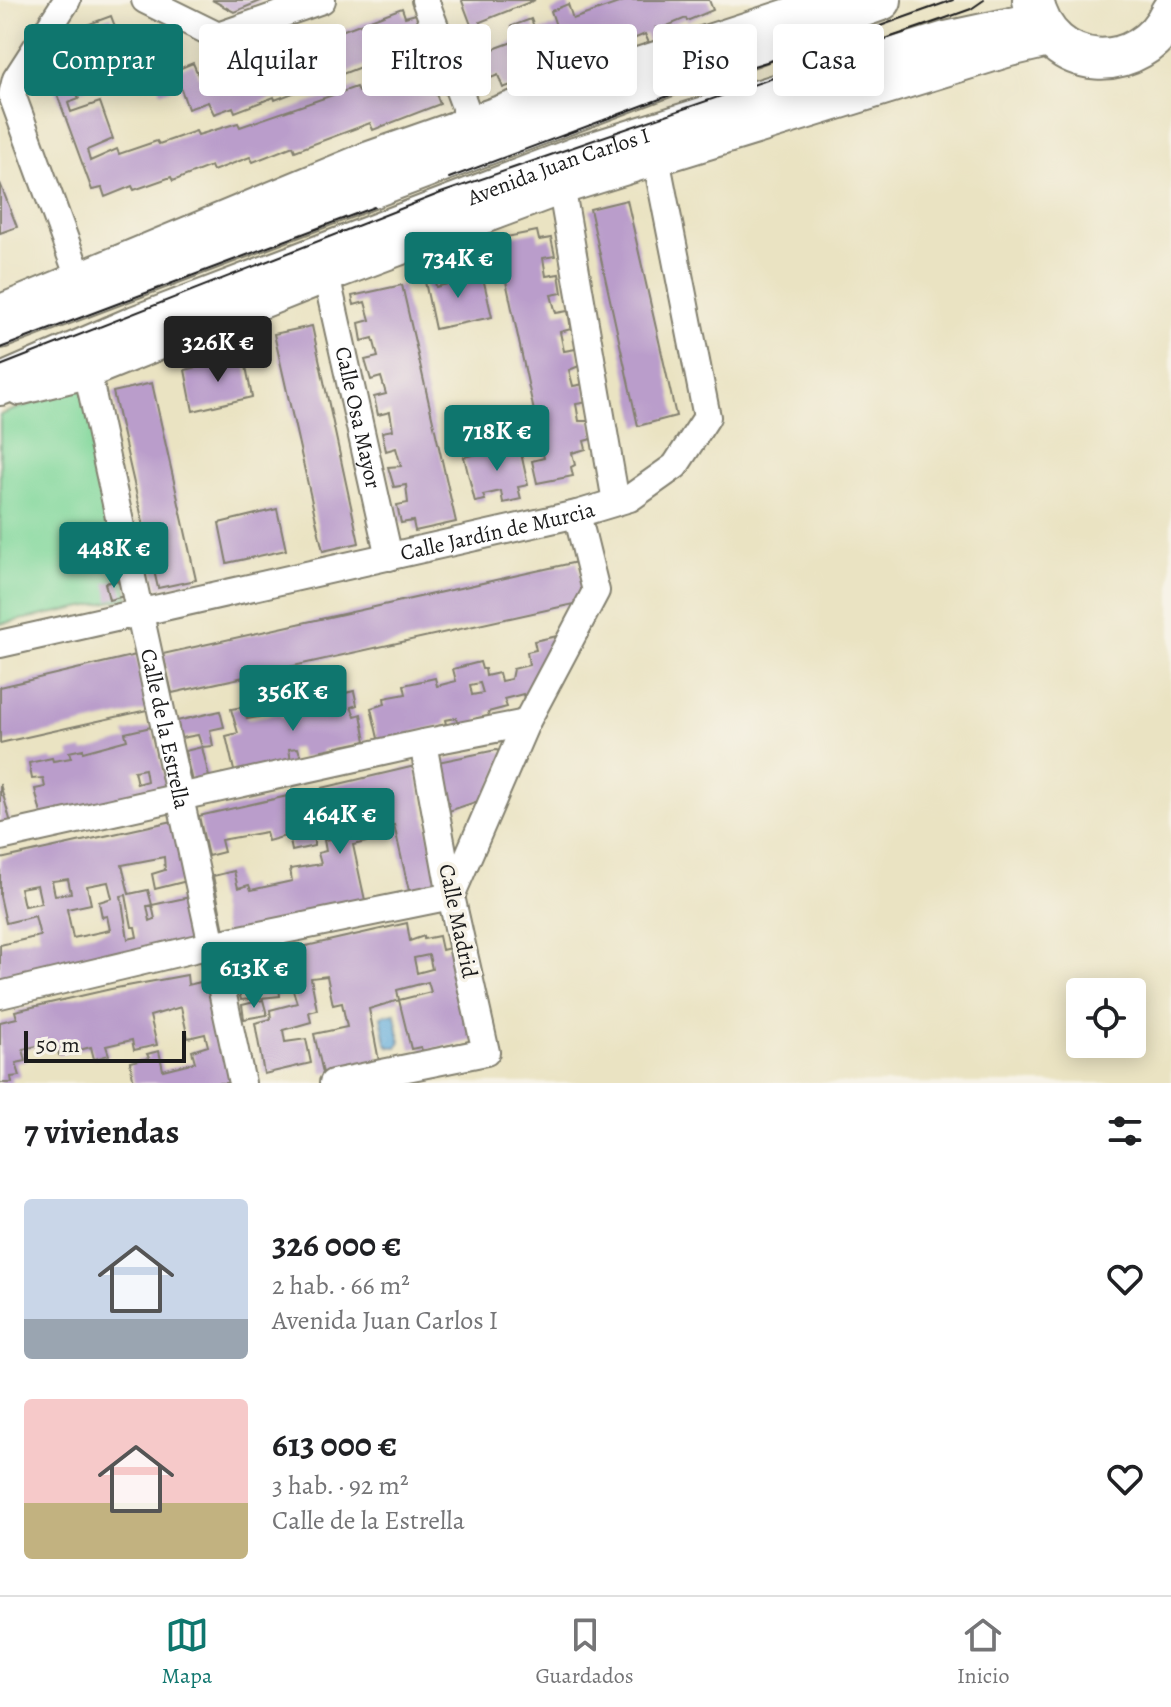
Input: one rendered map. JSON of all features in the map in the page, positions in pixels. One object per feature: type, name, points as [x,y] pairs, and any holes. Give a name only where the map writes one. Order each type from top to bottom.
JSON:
[{"type":"main road","name":"Avenida Juan Carlos I","points":[[0,328],[670,75],[881,0]]},
{"type":"main road","points":[[1043,21],[1084,57],[1115,59],[1144,48],[1169,20]]},
{"type":"main road","name":"Avenida Juan Carlos I","points":[[0,385],[136,326],[578,157],[946,42],[1043,21]]},
{"type":"street","points":[[67,0],[8,76],[12,95],[78,275]]},
{"type":"street","points":[[145,0],[218,36],[322,0]]},
{"type":"street","points":[[425,0],[470,120]]},
{"type":"street","points":[[0,308],[363,157],[470,120],[746,11],[825,0]]},
{"type":"street","points":[[0,397],[88,375],[327,279],[562,191],[1010,53],[1043,21]]},
{"type":"street","name":"Calle Jardín de Murcia","points":[[0,644],[577,514],[630,498],[675,466],[707,417],[657,163]]},
{"type":"street","points":[[562,191],[616,502]]},
{"type":"street","name":"Calle Osa Mayor","points":[[327,279],[389,557]]},
{"type":"street","name":"Calle de la Estrella","points":[[88,375],[242,1083]]},
{"type":"street","points":[[0,995],[211,945],[451,896],[526,723],[596,591],[577,514]]},
{"type":"street","points":[[0,837],[526,723]]},
{"type":"street","name":"Calle Madrid","points":[[333,1083],[486,1052],[451,896],[423,743]]},
{"type":"green space","points":[[86,383],[129,598],[0,624],[0,415]]},
{"type":"water","points":[[395,1013],[400,1041],[397,1047],[390,1047],[386,1043],[381,1016]]},
{"type":"building","points":[[212,0],[263,0],[234,12]]},
{"type":"building","points":[[535,0],[481,24],[471,24],[462,1]]},
{"type":"building","points":[[627,0],[709,0],[713,10],[687,21],[686,18],[672,24],[653,24],[653,41],[649,43],[645,34],[637,37],[637,24],[555,24],[551,11],[568,4],[573,19]]},
{"type":"building","points":[[402,8],[405,17],[416,14],[420,24],[362,24],[362,66],[346,73],[346,29]]},
{"type":"building","points":[[111,16],[114,24],[89,24]]},
{"type":"building","points":[[507,44],[507,86],[503,88],[498,75],[491,78],[491,50]]},
{"type":"building","points":[[193,63],[199,77],[199,96],[285,96],[275,100],[274,97],[235,112],[233,107],[214,114],[208,102],[188,109],[183,95],[183,67]]},
{"type":"building","points":[[356,87],[358,92],[362,91],[362,96],[437,96],[440,104],[373,130],[370,123],[295,151],[293,146],[253,162],[250,157],[213,171],[211,166],[173,181],[171,177],[134,190],[132,186],[105,197],[102,188],[92,190],[58,96],[78,96],[79,99],[68,103],[71,112],[100,102],[113,139],[87,150],[90,161],[117,149],[119,154],[196,131],[198,135],[238,123],[240,127],[330,96],[346,96],[346,90]]},
{"type":"building","points":[[0,183],[17,227],[0,233]]},
{"type":"building","points":[[627,200],[676,416],[638,426],[590,209]]},
{"type":"building","points":[[537,231],[539,240],[551,238],[555,256],[543,258],[546,276],[559,274],[562,293],[551,295],[556,313],[568,311],[571,329],[560,332],[564,351],[576,349],[579,366],[569,370],[573,386],[584,384],[588,402],[576,404],[579,421],[591,421],[595,438],[584,441],[586,449],[572,453],[575,465],[571,467],[573,476],[537,483],[532,461],[544,458],[497,239]]},
{"type":"building","points":[[470,268],[472,280],[483,278],[492,317],[435,329],[424,277],[434,275],[436,287],[455,282],[453,271]]},
{"type":"building","points":[[402,285],[456,522],[415,531],[413,521],[401,523],[397,505],[408,503],[406,485],[394,487],[388,467],[401,466],[396,448],[386,451],[382,432],[393,430],[390,412],[378,415],[374,397],[386,394],[381,377],[371,380],[365,360],[378,357],[373,338],[362,341],[359,323],[370,320],[365,302],[354,305],[352,296]]},
{"type":"building","points":[[312,326],[359,543],[323,551],[274,334]]},
{"type":"building","points":[[244,356],[252,397],[193,411],[185,370]]},
{"type":"building","points":[[152,383],[196,580],[158,588],[113,392]]},
{"type":"building","points":[[519,444],[528,485],[518,487],[521,499],[503,503],[501,491],[483,495],[485,500],[475,502],[464,457]]},
{"type":"building","points":[[277,509],[286,550],[227,563],[219,523]]},
{"type":"building","points":[[577,562],[587,601],[172,693],[163,654]]},
{"type":"building","points":[[119,580],[124,596],[109,600],[105,583]]},
{"type":"building","points":[[571,633],[525,703],[523,694],[504,699],[507,707],[477,718],[479,725],[459,729],[456,718],[445,720],[446,724],[414,732],[380,747],[371,708],[385,704],[384,698],[406,694],[404,685],[435,678],[437,686],[456,681],[453,669],[480,662],[486,676],[499,673],[501,681],[511,679],[513,669],[529,665],[527,652],[536,650],[534,641]],"holes":[[[480,683],[483,693],[472,695],[470,685]]]},
{"type":"building","points":[[136,655],[147,710],[0,743],[0,687]]},
{"type":"building","points":[[354,691],[357,705],[351,707],[355,716],[361,714],[366,741],[322,750],[322,754],[301,758],[298,748],[289,749],[292,767],[236,779],[226,736],[238,733],[231,709],[244,707],[247,719],[280,713],[281,717],[296,715],[292,696],[309,692],[311,701]]},
{"type":"building","points":[[220,711],[224,727],[210,730],[213,746],[202,747],[198,735],[181,738],[177,721]]},
{"type":"building","points":[[151,727],[169,794],[43,822],[35,789],[45,787],[43,778],[32,779],[29,763],[71,758],[69,752],[83,749],[83,752],[127,740],[125,733]],"holes":[[[145,769],[147,781],[137,784],[134,771]]]},
{"type":"building","points":[[202,747],[211,785],[193,786],[185,751]]},
{"type":"building","points":[[496,750],[506,753],[487,798],[449,811],[438,762]]},
{"type":"building","points":[[415,766],[440,888],[410,895],[394,825],[365,832],[366,842],[353,845],[366,905],[225,936],[213,876],[234,871],[238,888],[249,885],[251,890],[292,881],[290,869],[321,864],[318,853],[326,851],[324,840],[332,839],[322,788]]},
{"type":"building","points":[[0,784],[11,823],[0,826]]},
{"type":"building","points":[[314,790],[324,835],[314,836],[314,846],[292,851],[289,835],[268,841],[266,832],[221,840],[224,852],[208,856],[199,816]]},
{"type":"building","points":[[173,821],[187,881],[155,889],[152,874],[165,870],[164,857],[122,865],[129,894],[148,890],[152,905],[190,897],[201,944],[0,987],[0,945],[40,936],[35,916],[6,923],[0,896],[0,859]],"holes":[[[68,879],[71,893],[55,895],[52,881]],[[108,882],[112,898],[99,902],[102,917],[107,916],[110,930],[73,938],[67,909],[91,904],[87,886]],[[37,885],[41,903],[24,906],[20,888]],[[126,895],[137,937],[128,939],[121,896]],[[152,905],[155,919],[150,921],[147,906]]]},
{"type":"building","points":[[407,923],[410,941],[424,936],[424,939],[439,936],[442,950],[454,947],[475,1040],[422,1051],[421,1047],[411,1049],[399,1000],[369,1009],[379,1061],[323,1073],[314,1034],[347,1027],[342,1003],[333,1005],[327,976],[311,978],[317,1010],[309,1012],[311,1022],[283,1030],[285,1042],[306,1039],[311,1063],[264,1074],[255,1023],[271,1019],[270,1010],[297,1003],[291,984],[279,987],[280,996],[241,1000],[232,963]],"holes":[[[429,955],[432,969],[417,973],[414,958]],[[428,982],[431,992],[399,1000],[397,990]]]},
{"type":"building","points":[[187,975],[188,985],[209,980],[232,1083],[134,1083],[130,1062],[149,1058],[147,1054],[159,1051],[163,1070],[195,1062],[192,1051],[208,1046],[205,1034],[188,1038],[181,1007],[150,1016],[157,1045],[134,1050],[132,1040],[106,1046],[109,1055],[94,1059],[91,1047],[59,1055],[56,1042],[23,1049],[26,1061],[16,1063],[20,1076],[11,1077],[12,1083],[0,1083],[0,1022],[17,1018],[15,1011]]},
{"type":"building","points":[[263,1000],[267,1015],[244,1019],[242,1005]]},
{"type":"tram line","points":[[449,178],[724,75],[852,36],[953,0]]},
{"type":"tram line","points":[[0,366],[441,193],[946,18],[971,9],[984,0]]},
{"type":"tram line","points":[[0,348],[374,207]]}]
